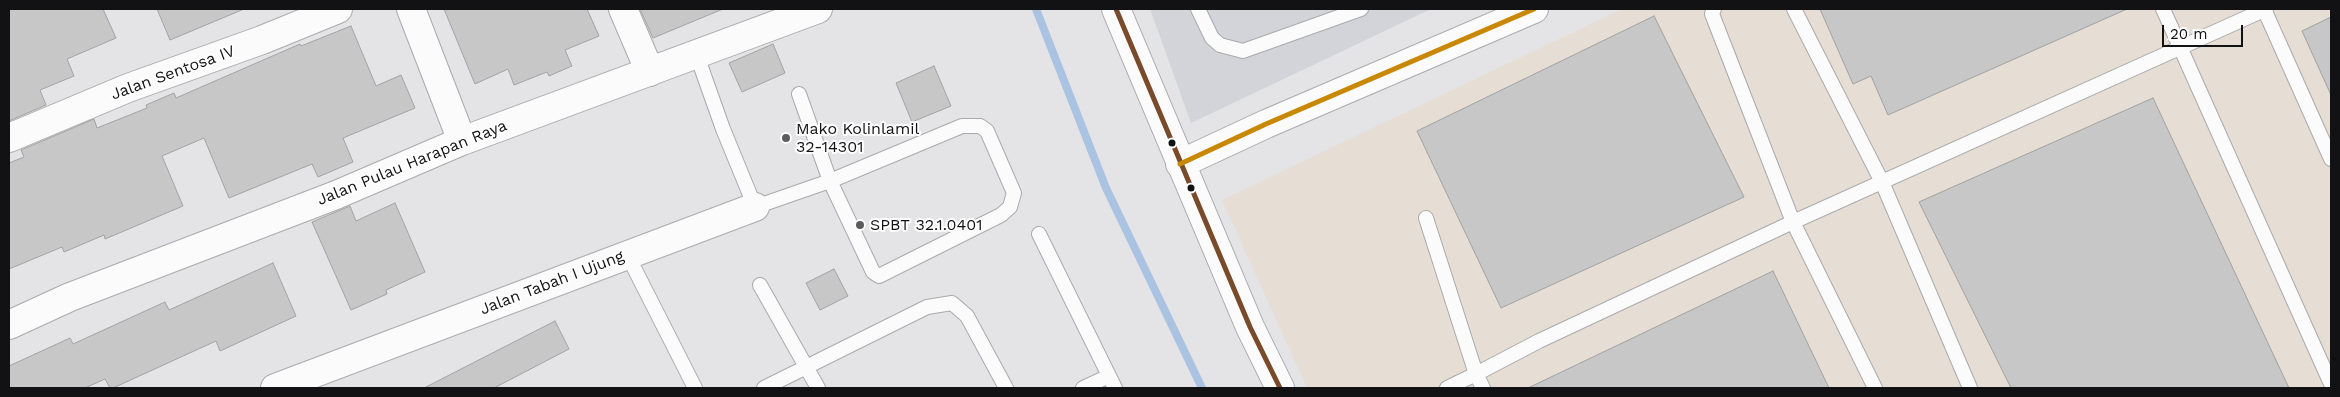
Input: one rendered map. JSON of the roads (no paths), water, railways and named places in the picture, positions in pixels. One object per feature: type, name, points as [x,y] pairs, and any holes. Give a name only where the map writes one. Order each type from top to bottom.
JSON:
[{"type":"street","name":"Jalan Sentosa IV","points":[[9,138],[128,88],[262,40],[338,9]]},
{"type":"street","points":[[411,9],[462,141]]},
{"type":"street","points":[[623,9],[650,72]]},
{"type":"street","name":"Jalan Pulau Harapan Raya","points":[[9,326],[70,297],[336,194],[462,141],[814,9]]},
{"type":"street","points":[[1180,164],[1266,124],[1534,9]]},
{"type":"street","points":[[1120,10],[1180,164],[1250,327],[1280,388]]},
{"type":"street","name":"Jalan Tabah I Ujung","points":[[274,388],[756,207]]},
{"type":"lane","points":[[1198,9],[1212,38],[1220,45],[1243,51],[1361,9]]},
{"type":"lane","points":[[1714,9],[1712,14],[1793,222],[1875,388]]},
{"type":"lane","points":[[1794,9],[1882,182],[1970,388]]},
{"type":"lane","points":[[2163,9],[2331,384]]},
{"type":"lane","points":[[1447,388],[1539,341],[1793,222],[2265,9],[2331,159]]},
{"type":"lane","points":[[701,67],[723,129],[756,207]]},
{"type":"lane","points":[[799,94],[830,181]]},
{"type":"lane","name":"Jalan Tabah I Ujung","points":[[756,207],[830,181],[962,126],[980,126],[988,132],[1014,192],[1010,207],[1001,215],[879,276],[873,272],[830,181]]},
{"type":"lane","points":[[1426,218],[1476,374],[1483,388]]},
{"type":"lane","points":[[1039,234],[1112,382],[1083,388]]},
{"type":"lane","points":[[627,254],[695,388]]},
{"type":"lane","points":[[760,285],[818,388]]},
{"type":"lane","points":[[764,388],[927,306],[952,303],[967,316],[1006,388]]},
{"type":"waterway","points":[[1036,9],[1106,188],[1202,388]]},
{"type":"place","name":"Mako Kolinlamil 32-14301","points":[[786,138]]},
{"type":"place","name":"SPBT 32.1.0401","points":[[860,225]]}]
